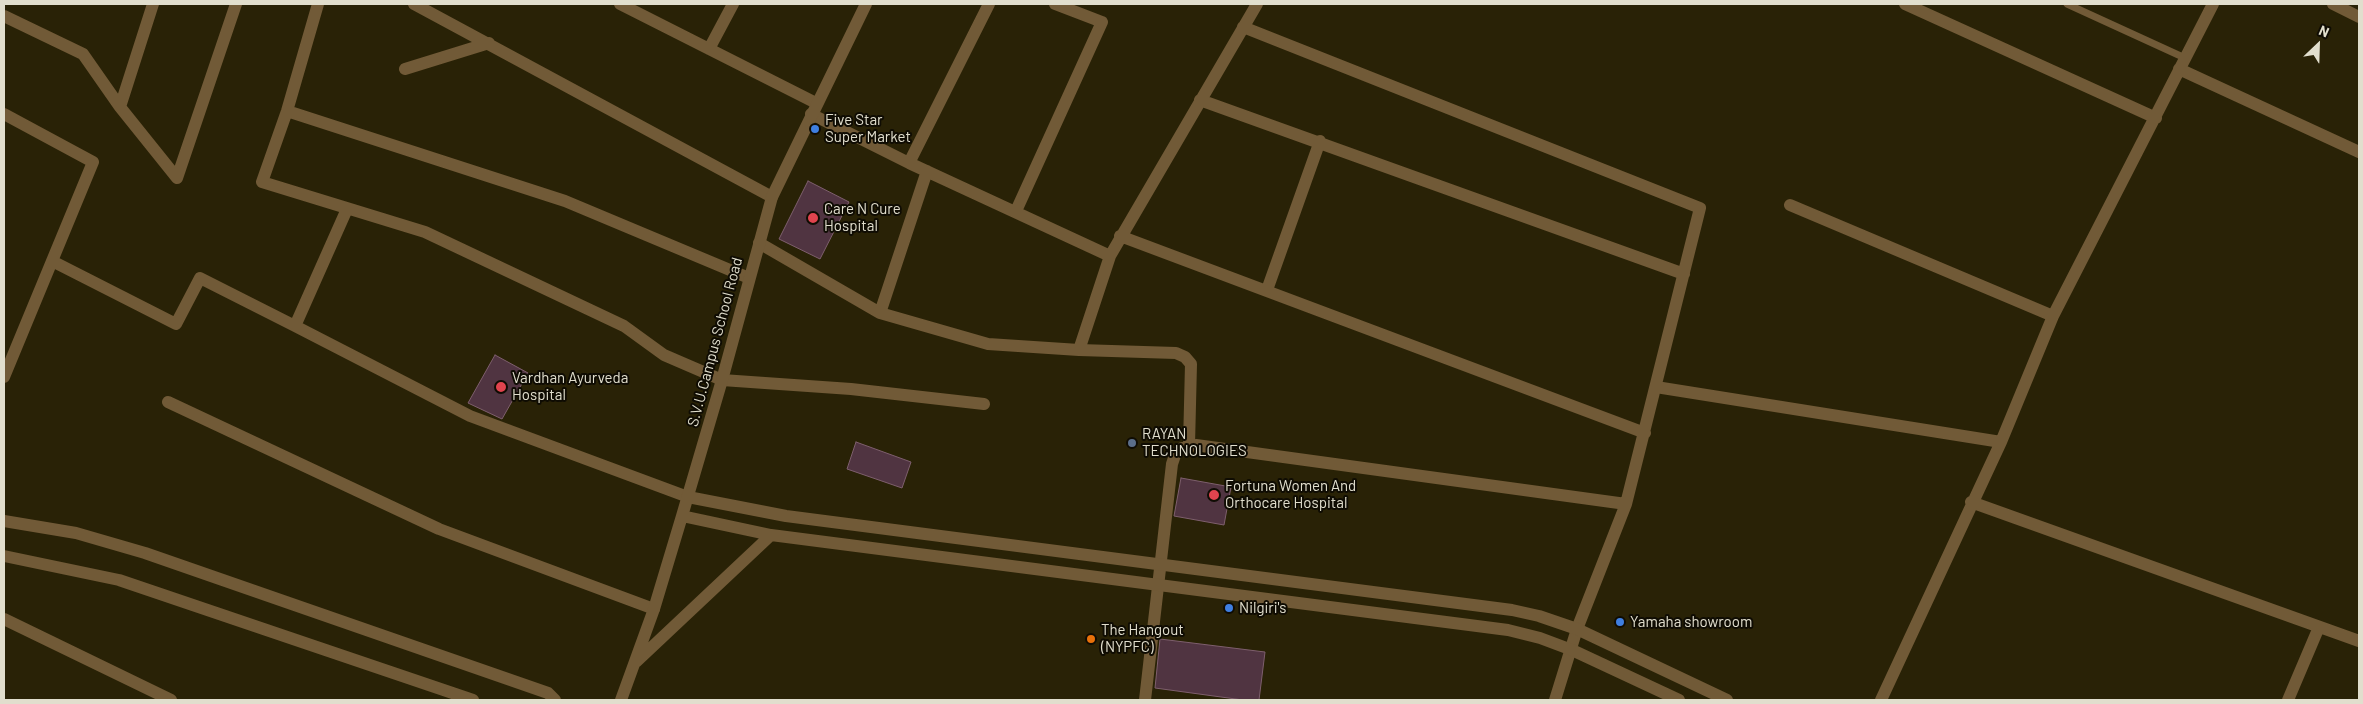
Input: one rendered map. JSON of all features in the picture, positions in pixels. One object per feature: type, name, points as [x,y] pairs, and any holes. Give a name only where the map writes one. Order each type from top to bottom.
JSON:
[{"type":"street","points":[[120,107],[153,4]]},
{"type":"street","points":[[4,16],[83,54],[120,107],[177,178],[236,4]]},
{"type":"street","points":[[318,4],[287,111],[262,182],[425,232],[624,326],[664,355],[722,380],[851,389],[984,404]]},
{"type":"street","points":[[414,4],[772,197]]},
{"type":"street","points":[[623,4],[709,48],[909,163],[1110,256]]},
{"type":"street","points":[[709,48],[733,4]]},
{"type":"street","name":"S.V.U.Campus School Road","points":[[621,700],[654,609],[688,497],[772,197],[866,4]]},
{"type":"street","points":[[909,163],[989,4]]},
{"type":"street","points":[[1016,211],[1102,22],[1055,4]]},
{"type":"street","points":[[1079,350],[1110,256],[1120,236],[1257,4]]},
{"type":"street","points":[[1905,4],[2156,118]]},
{"type":"street","points":[[1880,700],[2001,442],[2053,316],[2213,4]]},
{"type":"street","points":[[2333,4],[2359,17]]},
{"type":"street","points":[[1243,27],[1700,208],[1626,504],[1577,629],[1555,700]]},
{"type":"street","points":[[404,69],[489,43]]},
{"type":"street","points":[[2182,63],[2359,152]]},
{"type":"street","points":[[1200,100],[1320,141],[1684,274]]},
{"type":"street","points":[[287,111],[564,201],[749,278]]},
{"type":"street","points":[[4,116],[93,162],[4,377]]},
{"type":"street","points":[[1268,290],[1320,141]]},
{"type":"street","points":[[880,313],[927,171]]},
{"type":"street","points":[[1790,205],[2053,316]]},
{"type":"street","points":[[295,326],[347,209]]},
{"type":"street","points":[[1120,236],[1645,432]]},
{"type":"street","points":[[759,243],[880,313],[988,344],[1079,350],[1176,353],[1185,356],[1190,364],[1189,445]]},
{"type":"street","points":[[52,261],[176,324],[200,278],[470,416],[688,497],[786,516],[1161,563],[1512,610],[1539,616],[1577,629],[1728,700]]},
{"type":"street","points":[[1656,387],[2001,442]]},
{"type":"street","points":[[168,402],[439,529],[654,609]]},
{"type":"street","points":[[1145,700],[1172,464],[1178,451],[1189,445],[1626,504]]},
{"type":"street","points":[[1972,502],[2359,642]]},
{"type":"street","points":[[682,516],[771,535],[1508,630],[1540,638],[1572,650],[1679,700]]},
{"type":"street","points":[[4,521],[76,533],[145,553],[548,693],[555,700]]},
{"type":"street","points":[[634,664],[771,535]]},
{"type":"street","points":[[4,556],[120,580],[473,700]]},
{"type":"street","points":[[4,619],[172,700]]},
{"type":"street","points":[[2288,700],[2319,627]]},
{"type":"lane","points":[[2067,4],[2182,63]]},
{"type":"building","points":[[808,181],[849,202],[820,259],[779,239]]},
{"type":"building","points":[[495,355],[528,373],[502,419],[468,403]]},
{"type":"building","points":[[856,442],[911,462],[902,488],[847,469]]},
{"type":"building","points":[[1181,478],[1231,487],[1224,525],[1174,516]]},
{"type":"building","points":[[1160,639],[1265,652],[1259,700],[1243,700],[1155,688]]},
{"type":"place","name":"Five Star Super Market","points":[[815,129]]},
{"type":"place","name":"Care N Cure Hospital","points":[[813,218]]},
{"type":"place","name":"Vardhan Ayurveda Hospital","points":[[501,387]]},
{"type":"place","name":"RAYAN TECHNOLOGIES","points":[[1132,443]]},
{"type":"place","name":"Fortuna Women And Orthocare Hospital","points":[[1214,495]]},
{"type":"place","name":"Nilgiri's","points":[[1229,608]]},
{"type":"place","name":"Yamaha showroom","points":[[1620,622]]},
{"type":"place","name":"The Hangout (NYPFC)","points":[[1091,639]]}]
